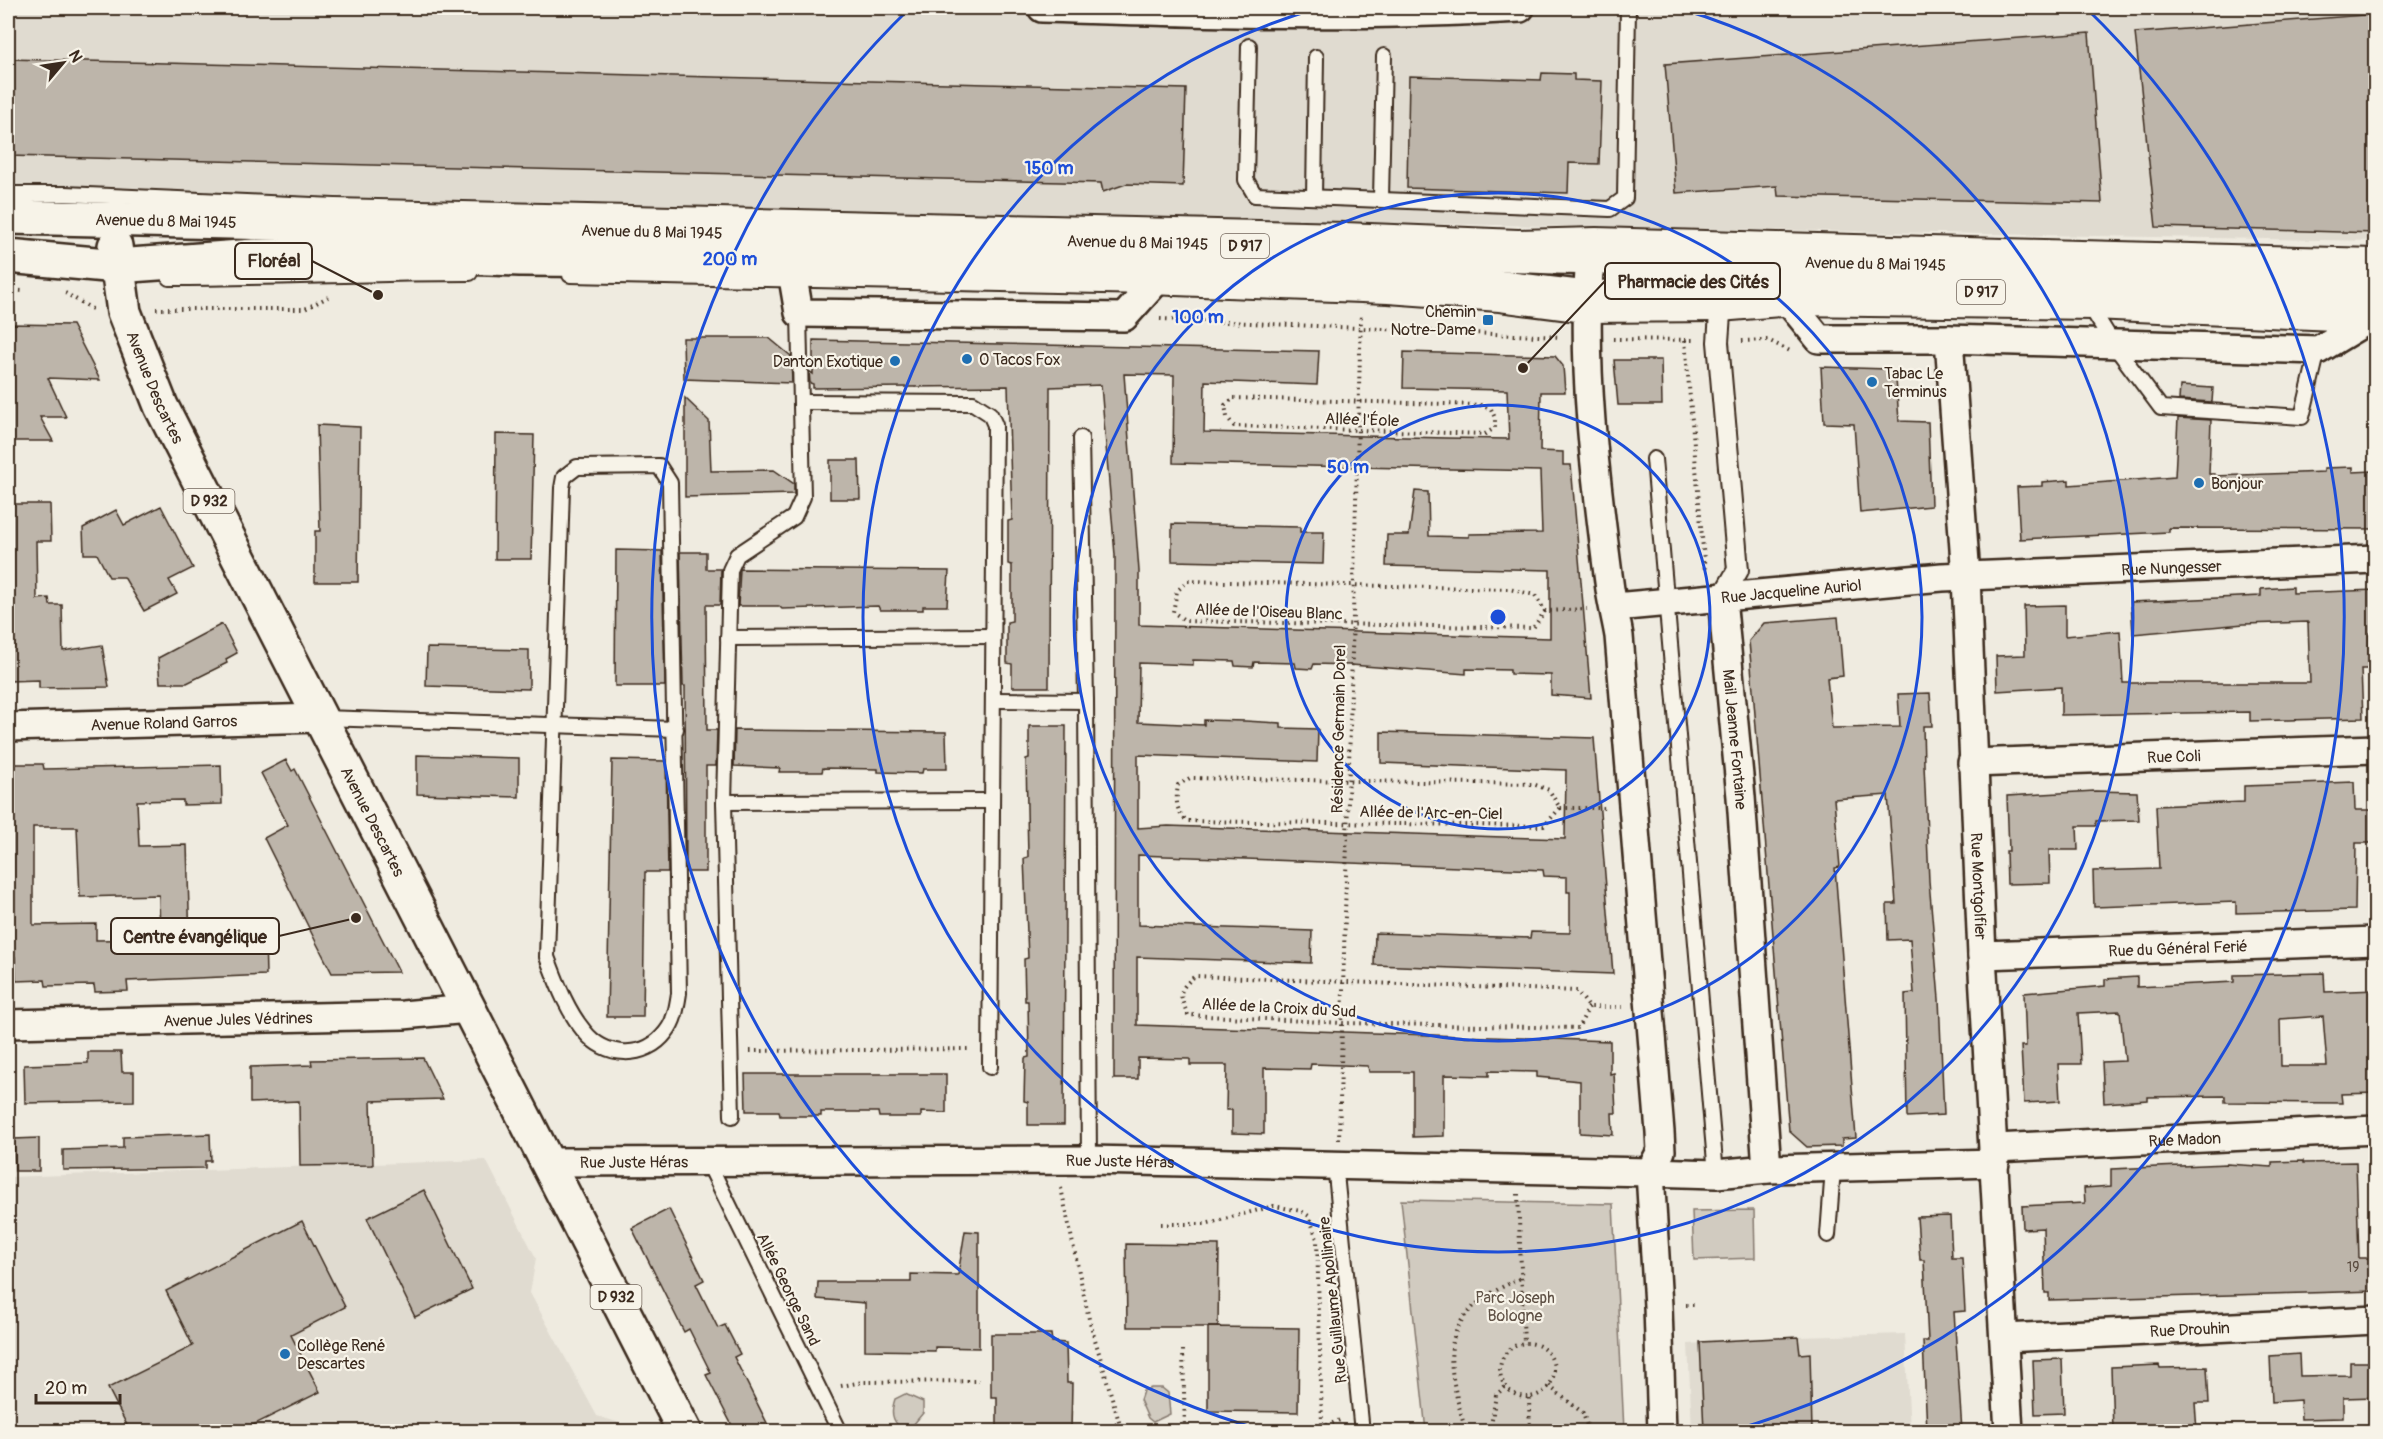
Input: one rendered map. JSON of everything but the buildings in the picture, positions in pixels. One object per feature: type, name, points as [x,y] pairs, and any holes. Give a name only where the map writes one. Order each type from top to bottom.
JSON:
[{"type":"main road","name":"Avenue du 8 Mai 1945","points":[[8,217],[113,208],[1590,257],[2070,267],[2376,279]]},
{"type":"main road","name":"Avenue Descartes","points":[[113,208],[117,272],[124,312],[161,406],[685,1431]]},
{"type":"main road","name":"Avenue du 8 Mai 1945","points":[[8,256],[117,272],[254,256],[377,254],[792,271],[1158,278],[1394,275],[1586,317],[1787,300],[1814,289],[2372,317]]},
{"type":"street","points":[[1042,8],[1356,14],[1520,8]]},
{"type":"street","points":[[1590,257],[1586,317],[1591,406],[1609,585],[1615,607],[1634,806],[1660,1132],[1661,1151],[1650,1172],[1662,1431]]},
{"type":"street","points":[[792,271],[799,314],[1124,317],[1158,278]]},
{"type":"street","points":[[1787,300],[1820,339],[1949,339],[2318,350],[2372,317]]},
{"type":"street","points":[[1720,314],[1718,342],[1738,570],[1722,598]]},
{"type":"street","name":"Rue Montgolfier","points":[[1949,339],[1966,577],[1972,763],[2009,1431]]},
{"type":"street","name":"Rue Nungesser","points":[[1966,577],[2376,559]]},
{"type":"street","name":"Rue Jacqueline Auriol","points":[[1615,607],[1942,577],[1966,577]]},
{"type":"street","name":"Mail Jeanne Fontaine","points":[[1722,598],[1741,797],[1767,1169]]},
{"type":"street","name":"Avenue Roland Garros","points":[[8,727],[319,718]]},
{"type":"street","name":"Rue Coli","points":[[1972,763],[2376,749]]},
{"type":"street","name":"Rue du Général Ferié","points":[[1982,956],[2376,941]]},
{"type":"street","name":"Avenue Jules Védrines","points":[[8,1024],[403,1016],[468,1009]]},
{"type":"street","name":"Rue Madon","points":[[1833,1168],[2376,1130]]},
{"type":"street","name":"Rue Juste Héras","points":[[547,1162],[1089,1160],[1716,1174],[1767,1169],[1833,1168]]},
{"type":"street","name":"Rue Drouhin","points":[[2004,1338],[2376,1320]]},
{"type":"lane","points":[[1249,46],[1246,180],[1255,195],[1610,209],[1625,198],[1628,8]]},
{"type":"lane","points":[[1381,199],[1384,56]]},
{"type":"lane","points":[[1314,197],[1316,57]]},
{"type":"lane","points":[[8,194],[113,208],[335,206],[2376,256]]},
{"type":"lane","points":[[554,275],[792,271]]},
{"type":"lane","points":[[38,273],[117,272],[260,278],[350,273],[485,273]]},
{"type":"lane","points":[[1158,278],[1499,304],[1586,317],[1720,314],[1787,300]]},
{"type":"lane","points":[[2088,303],[2114,345],[2161,408],[2302,417],[2318,350]]},
{"type":"lane","points":[[732,1116],[724,802],[730,570],[738,555],[794,517],[803,497],[799,314]]},
{"type":"lane","points":[[801,402],[973,403],[990,414],[995,425],[990,1067]]},
{"type":"lane","points":[[1081,438],[1086,701],[1089,1160]]},
{"type":"lane","points":[[1654,459],[1716,1174]]},
{"type":"lane","points":[[659,466],[670,483],[676,729],[679,993],[672,1023],[666,1032],[650,1047],[635,1052],[620,1053],[602,1048],[584,1032],[563,998],[547,957],[564,477],[577,467],[659,466]]},
{"type":"lane","points":[[728,638],[993,636]]},
{"type":"lane","points":[[993,700],[1086,701]]},
{"type":"lane","points":[[319,718],[676,729]]},
{"type":"lane","points":[[724,802],[992,801]]},
{"type":"lane","name":"Allée George Sand","points":[[708,1162],[840,1431]]},
{"type":"lane","name":"Rue Guillaume Apollinaire","points":[[1335,1164],[1362,1431]]},
{"type":"lane","points":[[1828,1235],[1833,1168]]},
{"type":"path","points":[[8,290],[27,291]]},
{"type":"path","points":[[63,292],[92,310],[124,312],[173,307],[305,309],[333,295]]},
{"type":"path","name":"Résidence Germain Dorel","points":[[1335,1164],[1340,1135],[1361,295]]},
{"type":"path","points":[[1124,317],[1360,328],[1586,317],[1718,342],[1768,340]]},
{"type":"path","name":"Allée l'Éole","points":[[1234,398],[1358,400],[1480,405],[1491,409],[1495,418],[1495,428],[1485,434],[1234,426],[1227,417],[1225,405],[1234,398]]},
{"type":"path","name":"Allée de l'Oiseau Blanc","points":[[1188,581],[1509,589],[1535,595],[1545,611],[1533,628],[1186,621],[1173,612],[1177,591],[1188,581]]},
{"type":"path","points":[[1545,611],[1615,607]]},
{"type":"path","name":"Allée de l'Arc-en-Ciel","points":[[1190,778],[1533,784],[1549,790],[1560,808],[1544,826],[1187,821],[1181,816],[1175,800],[1178,785],[1190,778]]},
{"type":"path","points":[[1560,808],[1634,806]]},
{"type":"path","name":"Allée de la Croix du Sud","points":[[1195,976],[1577,991],[1589,1007],[1578,1028],[1343,1023],[1188,1015],[1180,996],[1182,987],[1195,976]]},
{"type":"path","points":[[1589,1007],[1650,1006]]},
{"type":"path","points":[[731,1051],[990,1049]]},
{"type":"path","points":[[1057,1160],[1089,1319],[1122,1431]]},
{"type":"path","points":[[1518,1168],[1524,1344]]},
{"type":"path","points":[[1161,1224],[1205,1224],[1274,1206],[1301,1211],[1309,1216],[1317,1239],[1322,1425]]},
{"type":"path","points":[[1467,1431],[1451,1380],[1449,1362],[1455,1333],[1476,1305],[1500,1287],[1521,1278]]},
{"type":"path","points":[[1524,1344],[1533,1344],[1549,1354],[1554,1374],[1549,1386],[1538,1396],[1529,1398],[1520,1397],[1505,1387],[1500,1376],[1504,1355],[1510,1348],[1524,1344]]},
{"type":"path","points":[[1183,1350],[1185,1431]]},
{"type":"path","points":[[819,1390],[863,1382],[979,1381]]},
{"type":"path","points":[[1549,1386],[1583,1413],[1589,1431]]},
{"type":"path","points":[[1490,1431],[1496,1395],[1505,1387]]},
{"type":"path","points":[[1529,1398],[1530,1431]]},
{"type":"path","points":[[1310,1431],[1322,1425],[1361,1414]]},
{"type":"path","points":[[1106,1431],[1118,1423]]},
{"type":"shaded area","points":[[8,8],[2375,8],[2375,241],[1377,223],[8,188]]},
{"type":"shaded area","name":"Collège René Descartes","points":[[486,1160],[536,1258],[530,1293],[597,1416],[617,1422],[621,1431],[8,1431],[8,1177]]},
{"type":"shaded area","points":[[1905,1334],[1910,1431],[1692,1431],[1688,1344],[1798,1337]]},
{"type":"green space","name":"Parc Joseph Bologne","points":[[1401,1200],[1613,1204],[1624,1431],[1426,1431]]},
{"type":"green space","points":[[1754,1210],[1755,1258],[1694,1260],[1692,1211]]},
{"type":"green space","points":[[1162,1388],[1168,1393],[1170,1414],[1153,1422],[1148,1418],[1140,1400],[1143,1391]]},
{"type":"green space","points":[[905,1394],[923,1402],[923,1413],[913,1425],[901,1428],[894,1418],[893,1407],[895,1399]]},
{"type":"place","name":"Floréal","points":[[378,295]]},
{"type":"place","name":"Chemin Notre-Dame","points":[[1488,320]]},
{"type":"place","name":"O Tacos Fox","points":[[967,359]]},
{"type":"place","name":"Danton Exotique","points":[[895,361]]},
{"type":"place","name":"Pharmacie des Cités","points":[[1523,368]]},
{"type":"place","name":"Tabac Le Terminus","points":[[1872,382]]},
{"type":"place","name":"Bonjour","points":[[2199,483]]},
{"type":"place","name":"Centre évangélique","points":[[356,918]]},
{"type":"place","name":"Collège René Descartes","points":[[285,1354]]}]
